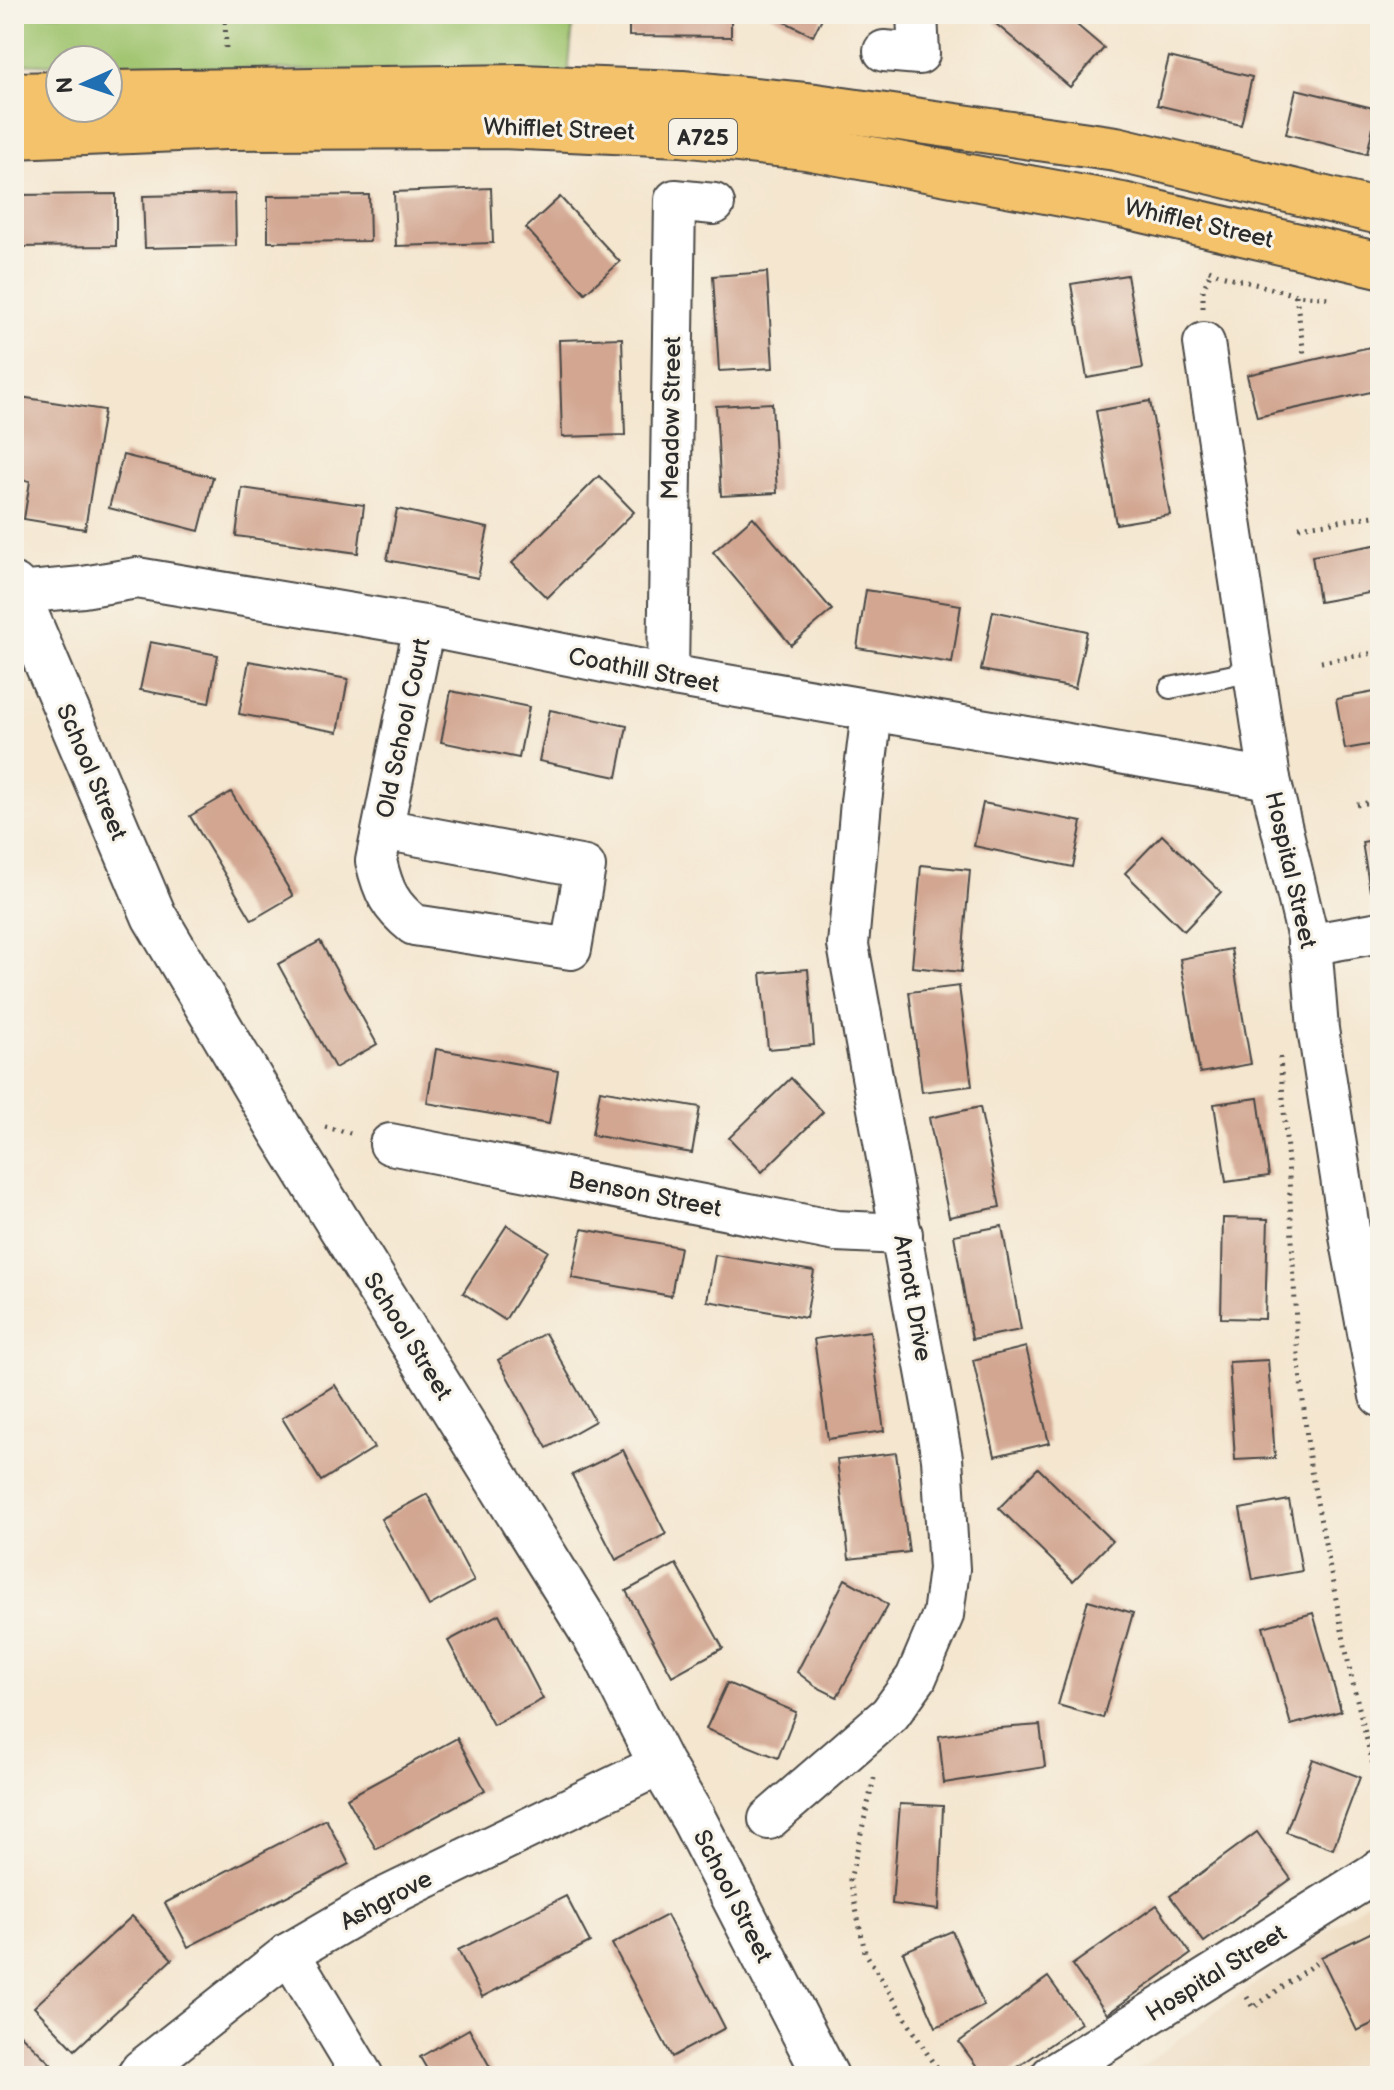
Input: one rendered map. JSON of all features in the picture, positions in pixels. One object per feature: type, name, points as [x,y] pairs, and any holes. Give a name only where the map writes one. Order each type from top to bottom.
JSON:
[{"type":"main road","name":"Whifflet Street","points":[[124,93],[520,87],[682,93],[829,108],[1116,149],[1380,212]]},
{"type":"main road","points":[[14,95],[44,94]]},
{"type":"main road","name":"Whifflet Street","points":[[14,136],[225,127],[486,126],[680,134],[806,147],[1122,205],[1380,265]]},
{"type":"street","points":[[884,51],[919,54],[917,14]]},
{"type":"street","name":"Meadow Street","points":[[668,675],[675,200],[714,204]]},
{"type":"street","name":"Hospital Street","points":[[1204,343],[1270,779],[1312,955],[1320,1044],[1366,1240],[1380,1396]]},
{"type":"street","name":"Coathill Street","points":[[16,590],[83,587],[137,578],[424,626],[872,712],[1270,779]]},
{"type":"street","name":"School Street","points":[[16,590],[154,916],[280,1129],[605,1653],[826,2076]]},
{"type":"street","name":"Old School Court","points":[[383,829],[585,867],[571,949],[414,925],[390,902],[381,884],[376,861],[424,626]]},
{"type":"street","name":"Arnott Drive","points":[[769,1819],[890,1714],[916,1678],[943,1615],[949,1569],[942,1458],[848,945],[872,712]]},
{"type":"street","points":[[1308,945],[1380,932]]},
{"type":"street","name":"Benson Street","points":[[390,1144],[836,1231],[902,1234]]},
{"type":"street","name":"Ashgrove","points":[[137,2076],[289,1953],[380,1900],[661,1764]]},
{"type":"street","name":"Hospital Street","points":[[1051,2076],[1380,1870]]},
{"type":"street","points":[[289,1953],[363,2076]]},
{"type":"lane","points":[[1170,688],[1254,671]]},
{"type":"path","points":[[14,15],[119,14]]},
{"type":"path","points":[[209,14],[225,14]]},
{"type":"path","points":[[1296,295],[1304,355]]},
{"type":"path","points":[[1299,527],[1380,515]]},
{"type":"path","points":[[1321,662],[1380,652]]},
{"type":"path","points":[[1357,805],[1380,800]]},
{"type":"path","points":[[1280,1057],[1297,1345],[1310,1466],[1350,1671],[1380,1794]]},
{"type":"path","points":[[280,1129],[323,1126],[390,1144]]},
{"type":"path","points":[[875,1774],[850,1880],[865,1952],[933,2063],[946,2076]]},
{"type":"shaded area","points":[[1380,1892],[1380,2076],[1129,2076]]},
{"type":"green space","points":[[14,14],[574,14],[568,75],[124,66],[124,44],[44,44],[44,64],[14,63]]},
{"type":"building","points":[[629,14],[731,14],[731,37],[629,36]]},
{"type":"building","points":[[769,14],[824,14],[813,36]]},
{"type":"building","points":[[1002,14],[1064,14],[1104,48],[1070,87],[995,23]]},
{"type":"building","points":[[1169,57],[1252,77],[1241,125],[1157,105]]},
{"type":"building","points":[[1296,89],[1377,109],[1367,154],[1286,134]]},
{"type":"building","points":[[491,188],[493,243],[396,246],[394,192]]},
{"type":"building","points":[[116,194],[116,246],[15,247],[14,195]]},
{"type":"building","points":[[235,194],[236,246],[145,248],[143,196]]},
{"type":"building","points":[[369,195],[370,241],[268,242],[268,196]]},
{"type":"building","points":[[560,197],[620,262],[585,293],[526,228]]},
{"type":"building","points":[[767,272],[773,368],[719,371],[713,276]]},
{"type":"building","points":[[1127,275],[1143,368],[1087,378],[1071,284]]},
{"type":"building","points":[[622,338],[625,435],[562,437],[559,340]]},
{"type":"building","points":[[1379,345],[1380,390],[1257,417],[1247,375]]},
{"type":"building","points":[[14,396],[104,410],[85,529],[24,519],[30,481],[14,478]]},
{"type":"building","points":[[1150,401],[1170,515],[1116,524],[1096,411]]},
{"type":"building","points":[[772,403],[777,493],[721,496],[716,406]]},
{"type":"building","points":[[123,455],[213,477],[199,531],[109,508]]},
{"type":"building","points":[[599,476],[634,512],[547,598],[512,563]]},
{"type":"building","points":[[242,488],[364,505],[358,553],[236,536]]},
{"type":"building","points":[[397,509],[488,528],[478,578],[387,560]]},
{"type":"building","points":[[753,517],[832,610],[791,645],[713,552]]},
{"type":"building","points":[[1380,544],[1380,591],[1319,602],[1312,556]]},
{"type":"building","points":[[866,590],[961,605],[952,663],[857,648]]},
{"type":"building","points":[[993,611],[1087,631],[1075,688],[981,670]]},
{"type":"building","points":[[150,642],[218,655],[209,703],[140,690]]},
{"type":"building","points":[[249,661],[348,679],[338,732],[239,714]]},
{"type":"building","points":[[451,691],[529,707],[519,758],[441,742]]},
{"type":"building","points":[[1380,691],[1380,743],[1345,749],[1336,699]]},
{"type":"building","points":[[550,710],[627,726],[617,777],[539,761]]},
{"type":"building","points":[[231,792],[293,896],[252,920],[190,816]]},
{"type":"building","points":[[983,803],[1082,822],[1073,867],[974,846]]},
{"type":"building","points":[[1162,835],[1221,892],[1184,931],[1125,873]]},
{"type":"building","points":[[1380,839],[1380,890],[1370,891],[1362,842]]},
{"type":"building","points":[[921,865],[970,870],[961,972],[912,967]]},
{"type":"building","points":[[320,941],[377,1044],[335,1068],[278,964]]},
{"type":"building","points":[[1231,949],[1251,1064],[1200,1073],[1180,959]]},
{"type":"building","points":[[808,969],[814,1045],[768,1049],[761,973]]},
{"type":"building","points":[[959,986],[972,1086],[922,1092],[909,992]]},
{"type":"building","points":[[436,1049],[558,1071],[549,1124],[427,1103]]},
{"type":"building","points":[[791,1078],[823,1112],[762,1172],[729,1138]]},
{"type":"building","points":[[600,1090],[700,1107],[692,1153],[592,1135]]},
{"type":"building","points":[[1258,1098],[1269,1176],[1226,1182],[1214,1104]]},
{"type":"building","points":[[980,1107],[1000,1207],[949,1217],[929,1118]]},
{"type":"building","points":[[1223,1218],[1268,1219],[1265,1319],[1221,1318]]},
{"type":"building","points":[[507,1225],[548,1251],[505,1320],[463,1293]]},
{"type":"building","points":[[1002,1226],[1021,1330],[972,1339],[954,1235]]},
{"type":"building","points":[[582,1229],[680,1247],[671,1296],[572,1278]]},
{"type":"building","points":[[715,1255],[814,1271],[806,1318],[707,1301]]},
{"type":"building","points":[[870,1331],[884,1431],[828,1439],[814,1339]]},
{"type":"building","points":[[545,1333],[595,1421],[547,1448],[498,1360]]},
{"type":"building","points":[[1026,1347],[1049,1443],[995,1456],[973,1360]]},
{"type":"building","points":[[1268,1360],[1275,1458],[1235,1460],[1229,1362]]},
{"type":"building","points":[[335,1385],[374,1448],[321,1481],[282,1418]]},
{"type":"building","points":[[623,1450],[666,1534],[616,1560],[572,1475]]},
{"type":"building","points":[[896,1453],[909,1552],[849,1559],[837,1460]]},
{"type":"building","points":[[1038,1468],[1112,1541],[1073,1581],[999,1508]]},
{"type":"building","points":[[427,1494],[474,1581],[429,1606],[381,1519]]},
{"type":"building","points":[[1289,1500],[1302,1571],[1253,1580],[1240,1509]]},
{"type":"building","points":[[676,1564],[723,1648],[672,1676],[626,1591]]},
{"type":"building","points":[[845,1579],[888,1605],[837,1697],[797,1672]]},
{"type":"building","points":[[1088,1600],[1133,1613],[1103,1718],[1058,1705]]},
{"type":"building","points":[[1313,1613],[1341,1711],[1291,1725],[1263,1627]]},
{"type":"building","points":[[499,1614],[543,1699],[493,1725],[448,1641]]},
{"type":"building","points":[[727,1683],[796,1712],[778,1758],[706,1729]]},
{"type":"building","points":[[1040,1725],[1045,1767],[944,1783],[939,1736]]},
{"type":"building","points":[[457,1738],[485,1790],[376,1849],[347,1798]]},
{"type":"building","points":[[1313,1759],[1360,1777],[1333,1849],[1286,1832]]},
{"type":"building","points":[[900,1804],[943,1806],[939,1910],[892,1904]]},
{"type":"building","points":[[326,1819],[349,1864],[188,1947],[165,1903]]},
{"type":"building","points":[[1257,1832],[1291,1879],[1204,1942],[1170,1896]]},
{"type":"building","points":[[566,1896],[590,1942],[482,1997],[458,1950]]},
{"type":"building","points":[[1157,1905],[1191,1954],[1107,2014],[1072,1965]]},
{"type":"building","points":[[667,1915],[725,2028],[672,2057],[612,1944]]},
{"type":"building","points":[[132,1916],[172,1959],[75,2050],[34,2007]]},
{"type":"building","points":[[1380,1928],[1380,2020],[1357,2031],[1321,1957]]},
{"type":"building","points":[[952,1931],[984,2006],[936,2027],[903,1952]]},
{"type":"building","points":[[1048,1977],[1081,2023],[1005,2076],[984,2076],[959,2042]]},
{"type":"building","points":[[14,2028],[51,2064],[40,2076],[14,2076]]},
{"type":"building","points":[[469,2029],[495,2076],[431,2076],[420,2057]]}]
